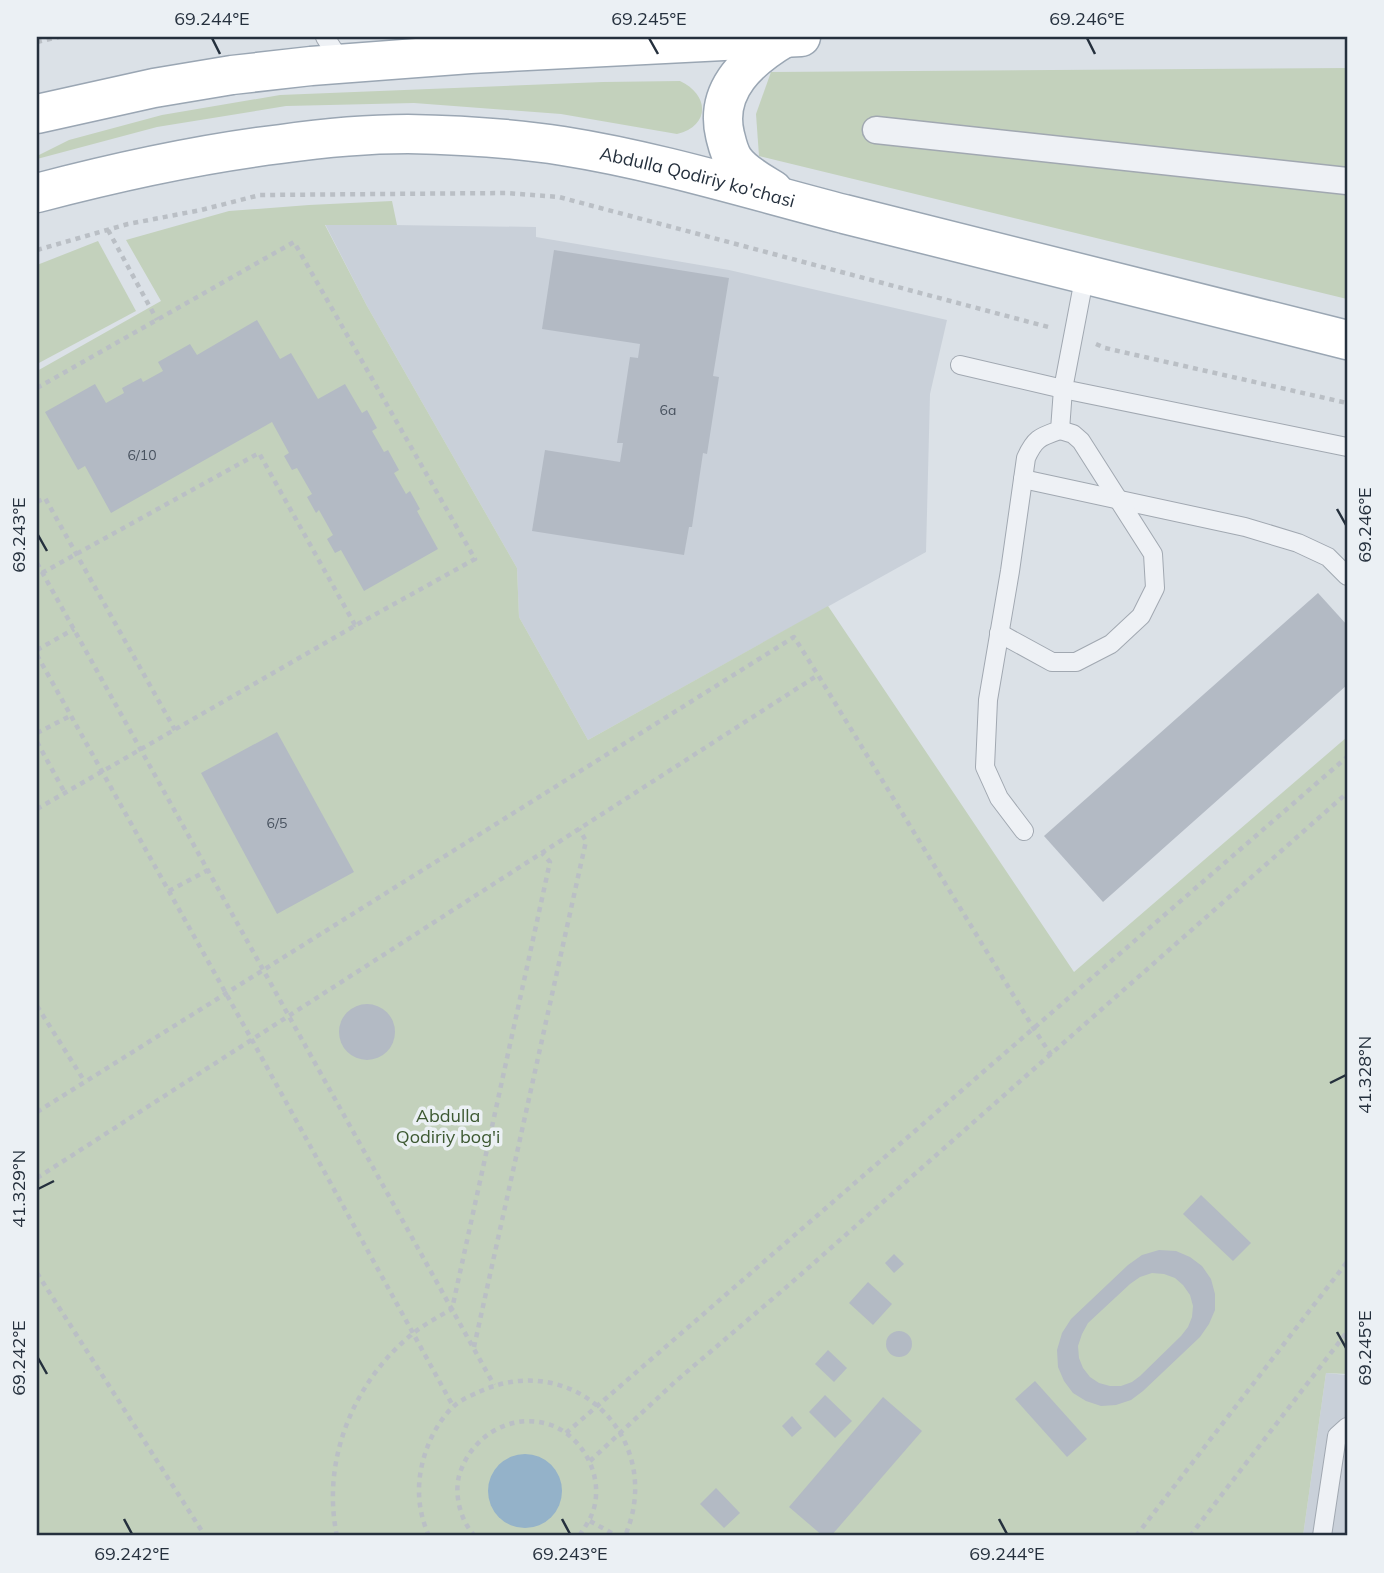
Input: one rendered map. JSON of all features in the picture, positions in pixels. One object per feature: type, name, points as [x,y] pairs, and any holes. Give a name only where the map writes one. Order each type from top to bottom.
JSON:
[{"type":"main road","points":[[786,37],[762,52],[741,72],[722,110],[722,123],[734,160],[787,200]]},
{"type":"main road","points":[[37,114],[154,88],[232,75],[334,50],[470,54],[629,41],[801,37]]},
{"type":"main road","name":"Abdulla Qodiriy ko'chasi","points":[[37,193],[175,161],[327,138],[405,134],[484,137],[562,145],[640,161],[1347,340]]},
{"type":"street","points":[[876,130],[1347,181]]},
{"type":"lane","points":[[1060,430],[1063,388],[1085,274]]},
{"type":"lane","points":[[960,365],[1347,447]]},
{"type":"lane","points":[[999,633],[1052,662],[1076,662],[1111,644],[1141,616],[1155,588],[1153,554],[1082,442],[1073,434],[1060,430],[1040,437],[1032,444],[1026,458],[988,700],[985,767],[999,798],[1024,831]]},
{"type":"lane","points":[[1023,479],[1245,527],[1298,543],[1328,557],[1347,576]]},
{"type":"lane","points":[[1322,1536],[1337,1436],[1347,1427]]},
{"type":"path","points":[[37,42],[59,37]]},
{"type":"path","points":[[37,250],[128,224],[260,195],[506,193],[559,197],[1057,330],[1105,348],[1347,403]]},
{"type":"path","points":[[108,230],[157,320]]},
{"type":"path","points":[[37,388],[294,242],[475,559],[37,809]]},
{"type":"path","points":[[42,573],[259,453],[355,625],[358,624]]},
{"type":"path","points":[[37,502],[45,498],[175,730]]},
{"type":"path","points":[[37,563],[494,1385]]},
{"type":"path","points":[[37,650],[74,629]]},
{"type":"path","points":[[37,1112],[794,637],[1051,1055]]},
{"type":"path","points":[[37,655],[453,1406]]},
{"type":"path","points":[[37,1178],[818,675]]},
{"type":"path","points":[[37,733],[71,716]]},
{"type":"path","points":[[37,742],[65,793]]},
{"type":"path","points":[[566,1433],[1347,757]]},
{"type":"path","points":[[590,1461],[676,1381],[790,1284],[1347,793]]},
{"type":"path","points":[[474,1348],[586,841],[579,829]]},
{"type":"path","points":[[337,1536],[333,1495],[335,1463],[343,1432],[355,1403],[371,1376],[392,1352],[413,1333],[452,1309],[550,862],[542,853]]},
{"type":"path","points":[[169,891],[208,870]]},
{"type":"path","points":[[37,1006],[85,1082]]},
{"type":"path","points":[[1136,1536],[1347,1262]]},
{"type":"path","points":[[37,1273],[205,1536]]},
{"type":"path","points":[[1190,1536],[1347,1332]]},
{"type":"path","points":[[429,1536],[419,1502],[418,1481],[430,1440],[453,1406],[494,1385],[538,1381],[580,1393],[598,1406],[620,1431],[629,1448],[636,1485],[635,1504],[625,1536]]},
{"type":"path","points":[[475,1536],[463,1517],[458,1500],[462,1465],[471,1449],[484,1437],[499,1427],[516,1422],[551,1425],[566,1433],[580,1446],[590,1461],[597,1491],[595,1506],[590,1521],[579,1536]]},
{"type":"path","points":[[590,1521],[617,1536]]},
{"type":"shaded area","points":[[325,224],[536,227],[536,237],[729,270],[947,320],[930,394],[926,552],[588,740],[519,617],[517,568],[367,306]]},
{"type":"shaded area","points":[[1326,1373],[1347,1375],[1347,1536],[1303,1536]]},
{"type":"green space","points":[[1347,68],[1347,299],[759,156],[756,114],[771,72]]},
{"type":"green space","points":[[680,81],[697,94],[702,110],[696,124],[677,134],[561,114],[414,103],[286,106],[157,127],[37,159],[37,156],[69,140],[162,115],[280,95]]},
{"type":"green space","name":"Abdulla Qodiriy bog'i","points":[[392,201],[397,225],[325,225],[367,306],[517,568],[519,617],[588,740],[828,606],[1074,972],[1347,737],[1347,1374],[1326,1373],[1303,1536],[37,1536],[37,371],[161,301],[126,240],[229,211]]},
{"type":"green space","points":[[98,241],[136,311],[37,364],[37,265]]},
{"type":"water","points":[[525,1454],[546,1460],[556,1470],[562,1491],[556,1512],[546,1522],[525,1528],[504,1522],[494,1512],[488,1491],[494,1470],[504,1460]]},
{"type":"building","points":[[554,250],[729,278],[713,376],[719,377],[707,454],[703,453],[692,527],[689,527],[684,555],[532,531],[545,450],[620,462],[623,443],[617,443],[630,357],[638,358],[640,344],[542,329]]},
{"type":"building","points":[[257,320],[280,359],[291,353],[318,399],[345,384],[362,413],[367,410],[377,428],[372,431],[384,452],[388,450],[399,470],[394,473],[406,494],[410,491],[420,509],[417,511],[438,549],[364,591],[341,550],[335,553],[327,539],[333,535],[319,510],[316,513],[307,497],[312,494],[297,468],[292,470],[284,456],[289,453],[272,422],[111,513],[85,466],[78,470],[45,412],[95,384],[106,403],[124,393],[122,388],[141,378],[143,382],[163,371],[158,362],[190,344],[197,355]]},
{"type":"building","points":[[1318,593],[1347,625],[1347,685],[1103,902],[1044,836]]},
{"type":"building","points":[[277,732],[354,872],[277,914],[201,773]]},
{"type":"building","points":[[367,1004],[378,1006],[387,1012],[393,1021],[393,1043],[387,1052],[378,1058],[367,1060],[356,1058],[347,1052],[341,1043],[339,1032],[341,1021],[347,1012],[356,1006]]},
{"type":"building","points":[[1201,1195],[1251,1243],[1233,1261],[1183,1214]]},
{"type":"building","points":[[1159,1250],[1176,1251],[1202,1266],[1211,1279],[1215,1310],[1200,1337],[1143,1391],[1131,1400],[1101,1406],[1073,1393],[1058,1367],[1057,1350],[1062,1333],[1071,1319],[1142,1255]],"holes":[[[1152,1273],[1175,1278],[1190,1295],[1193,1306],[1188,1327],[1132,1382],[1121,1386],[1099,1383],[1090,1377],[1079,1358],[1078,1346],[1088,1323],[1140,1277]]]},
{"type":"building","points":[[894,1254],[904,1264],[894,1273],[885,1263]]},
{"type":"building","points":[[868,1282],[892,1304],[873,1325],[849,1303]]},
{"type":"building","points":[[899,1331],[908,1335],[912,1344],[908,1353],[899,1357],[890,1353],[886,1344],[890,1335]]},
{"type":"building","points":[[828,1350],[847,1368],[834,1382],[815,1364]]},
{"type":"building","points":[[1035,1381],[1087,1439],[1067,1457],[1015,1399]]},
{"type":"building","points":[[825,1395],[852,1421],[835,1438],[809,1412]]},
{"type":"building","points":[[883,1397],[922,1431],[831,1536],[823,1536],[789,1507]]},
{"type":"building","points":[[792,1416],[802,1428],[792,1437],[782,1426]]},
{"type":"building","points":[[716,1488],[740,1513],[724,1528],[700,1504]]}]
